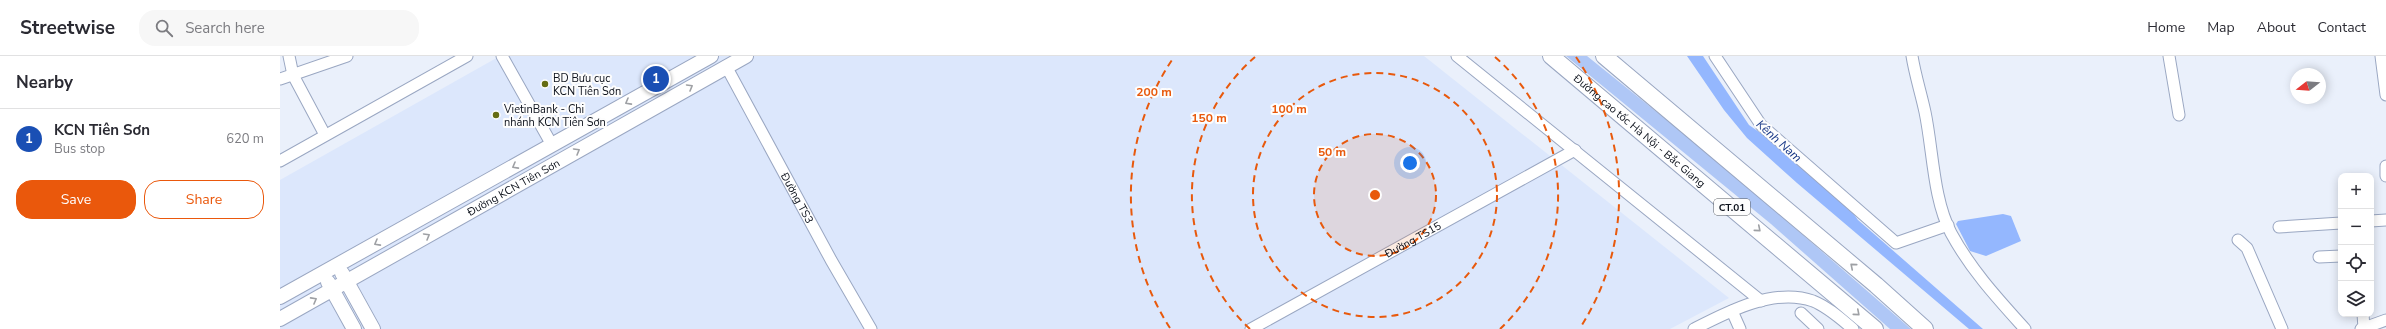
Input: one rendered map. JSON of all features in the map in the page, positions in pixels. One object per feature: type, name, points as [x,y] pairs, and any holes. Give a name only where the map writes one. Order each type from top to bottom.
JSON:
[{"type":"highway","points":[[1543,56],[1589,86]]},
{"type":"highway","name":"Đường cao tốc Hà Nội - Bắc Giang","points":[[1551,56],[1589,86],[1875,329]]},
{"type":"highway","name":"CT.01","points":[[1604,56],[1747,176],[1924,329]]},
{"type":"highway","points":[[1616,56],[1669,101],[1747,176]]},
{"type":"main road","name":"Đường KCN Tiên Sơn","points":[[280,297],[711,56]]},
{"type":"main road","name":"Đường KCN Tiên Sơn","points":[[280,318],[332,290],[723,61],[746,56]]},
{"type":"main road","points":[[338,265],[373,329]]},
{"type":"main road","points":[[323,273],[354,329]]},
{"type":"street","points":[[289,56],[293,75],[325,135]]},
{"type":"street","points":[[280,79],[347,56]]},
{"type":"street","points":[[280,161],[467,56]]},
{"type":"street","points":[[502,56],[552,145]]},
{"type":"street","points":[[1457,56],[1761,301]]},
{"type":"street","points":[[1715,56],[1762,125],[1896,243],[1948,225]]},
{"type":"street","points":[[1912,56],[1916,83],[1925,110],[1942,210],[1948,225],[1977,275],[2025,329]]},
{"type":"street","points":[[2169,56],[2179,115]]},
{"type":"street","points":[[2381,56],[2386,95]]},
{"type":"street","name":"Đường TS3","points":[[723,61],[831,260],[871,329]]},
{"type":"street","name":"Đường TS15","points":[[1251,329],[1575,150]]},
{"type":"street","points":[[2386,166],[2386,176]]},
{"type":"street","points":[[2374,221],[2386,220]]},
{"type":"street","points":[[2280,227],[2338,223]]},
{"type":"street","points":[[2238,240],[2247,248],[2282,329]]},
{"type":"street","points":[[2319,257],[2338,256]]},
{"type":"street","points":[[1694,329],[1732,311],[1761,301],[1795,298],[1813,301],[1832,312],[1853,329]]},
{"type":"street","points":[[1732,311],[1740,329]]},
{"type":"street","points":[[1801,313],[1818,329]]},
{"type":"street","points":[[2363,317],[2362,329],[2386,320]]},
{"type":"shaded area","points":[[500,56],[1424,56],[1729,298],[1670,329],[280,329],[280,180]]},
{"type":"shaded area","points":[[1566,56],[1587,56],[1719,162],[1911,329],[1890,329],[1771,224]]},
{"type":"shaded area","name":"Kênh Nam","points":[[1687,56],[1703,56],[1749,125],[1772,141],[1851,210],[1858,220],[1983,329],[1969,329],[1797,183],[1747,138],[1724,110]]},
{"type":"shaded area","points":[[2003,214],[2011,216],[2021,241],[1986,256],[1970,251],[1956,224],[1958,221]]},
{"type":"place","name":"KCN Tiên Sơn","points":[[656,79]]},
{"type":"place","name":"BD Bưu cục KCN Tiên Sơn","points":[[545,84]]},
{"type":"place","name":"VietinBank - Chi nhánh KCN Tiên Sơn","points":[[496,115]]}]
